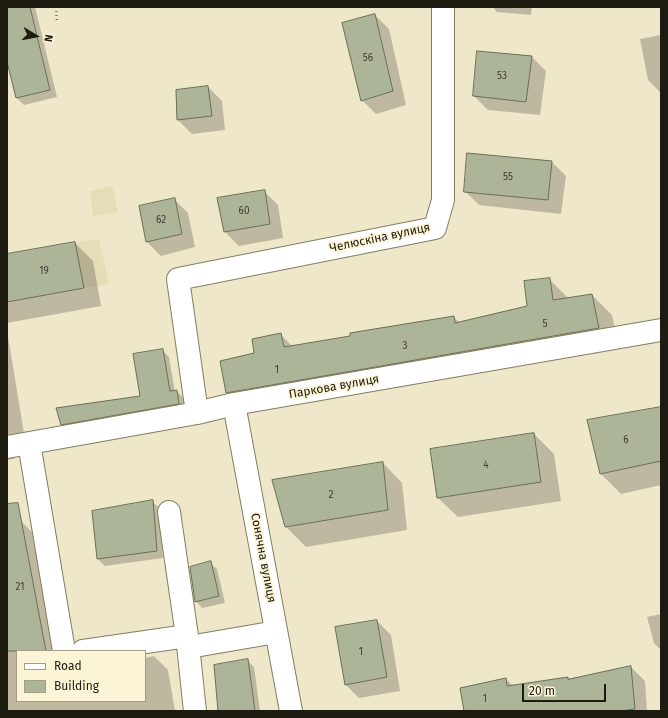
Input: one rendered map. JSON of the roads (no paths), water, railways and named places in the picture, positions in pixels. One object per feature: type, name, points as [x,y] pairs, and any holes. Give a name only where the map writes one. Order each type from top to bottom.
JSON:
[{"type":"street","name":"Челюскіна вулиця","points":[[197,413],[178,279],[435,228],[443,200],[443,7]]},
{"type":"street","name":"Паркова вулиця","points":[[7,447],[197,413],[234,404],[661,330]]},
{"type":"street","name":"Сонячна вулиця","points":[[234,404],[291,711]]},
{"type":"street","points":[[29,443],[64,650]]},
{"type":"street","points":[[169,512],[188,642],[195,711]]},
{"type":"street","points":[[95,650],[188,642],[276,632]]}]
